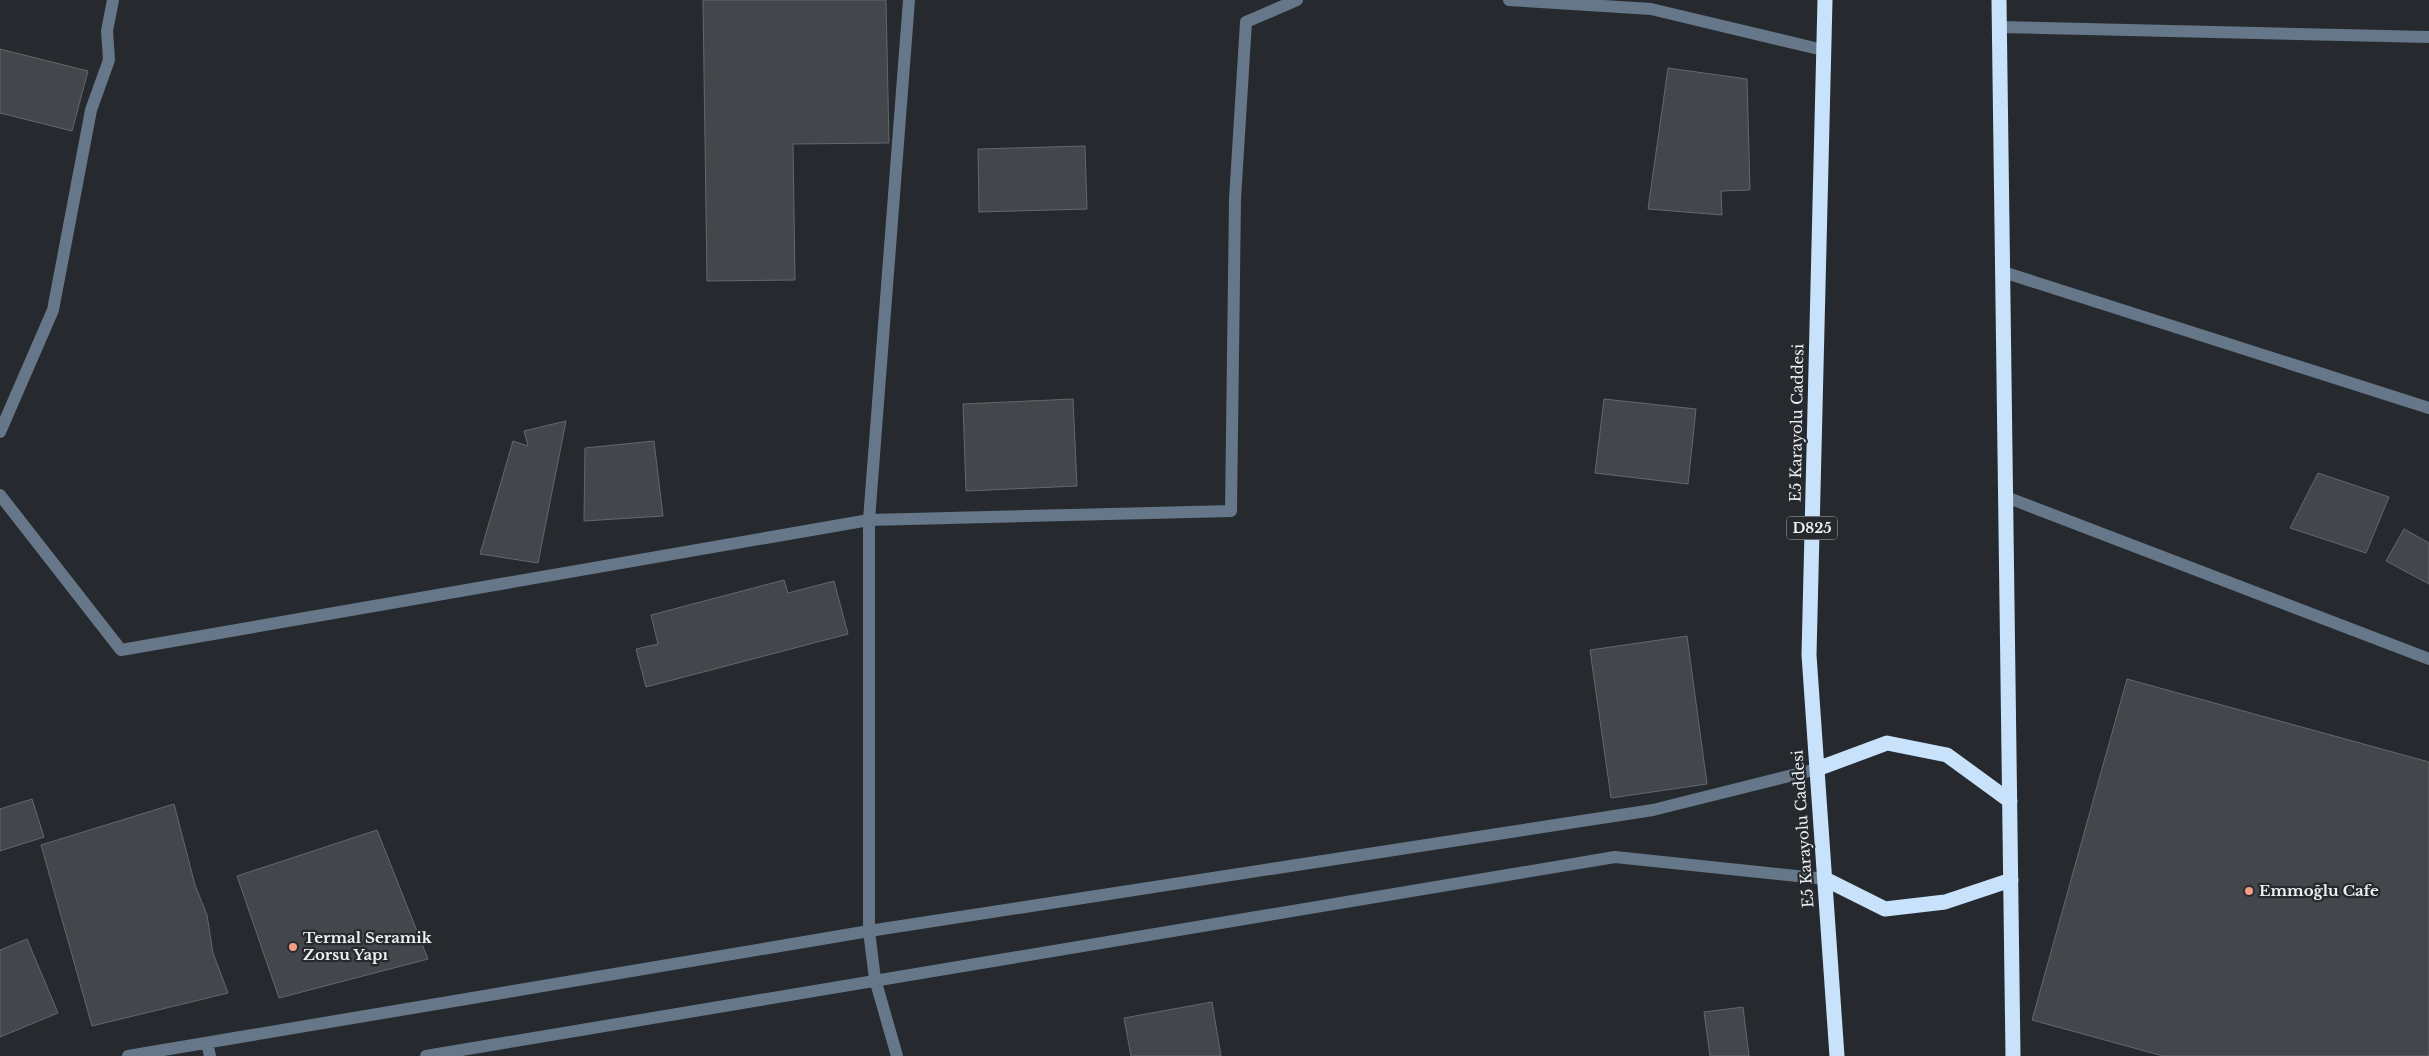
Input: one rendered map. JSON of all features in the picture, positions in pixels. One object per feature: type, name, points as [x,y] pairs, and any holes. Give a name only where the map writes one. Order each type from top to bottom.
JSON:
[{"type":"highway","name":"E5 Karayolu Caddesi","points":[[1825,0],[1808,655],[1837,1056]]},
{"type":"highway","points":[[1999,0],[2013,1056]]},
{"type":"highway","points":[[1817,768],[1887,743],[1947,755],[2010,801]]},
{"type":"highway","points":[[1825,879],[1885,909],[1945,902],[2011,880]]},
{"type":"street","points":[[0,432],[52,310],[91,110],[108,60],[107,31],[113,0]]},
{"type":"street","points":[[897,1056],[875,979],[869,931],[869,520],[909,0]]},
{"type":"street","points":[[0,495],[121,650],[869,520],[1231,511],[1235,199],[1246,22],[1297,0]]},
{"type":"street","points":[[1509,0],[1652,9],[1824,50]]},
{"type":"street","points":[[2000,27],[2429,37]]},
{"type":"street","points":[[2003,272],[2429,408]]},
{"type":"street","points":[[2006,497],[2429,659]]},
{"type":"street","points":[[128,1056],[209,1050],[869,931],[1654,810],[1817,768]]},
{"type":"street","points":[[426,1056],[875,979],[1615,857],[1825,879]]},
{"type":"building","points":[[703,0],[886,0],[889,143],[793,144],[795,280],[707,281]]},
{"type":"building","points":[[0,49],[88,71],[72,131],[0,113]]},
{"type":"building","points":[[1668,68],[1747,79],[1750,190],[1721,191],[1722,215],[1648,209]]},
{"type":"building","points":[[1085,146],[1087,209],[979,212],[978,149]]},
{"type":"building","points":[[1073,399],[1077,486],[966,491],[963,404]]},
{"type":"building","points":[[1604,399],[1696,409],[1688,484],[1595,473]]},
{"type":"building","points":[[566,421],[538,563],[480,554],[513,441],[528,446],[524,431]]},
{"type":"building","points":[[654,441],[663,516],[584,521],[585,448]]},
{"type":"building","points":[[2318,473],[2389,497],[2366,553],[2290,528]]},
{"type":"building","points":[[2404,529],[2429,543],[2429,584],[2386,561]]},
{"type":"building","points":[[784,580],[788,593],[834,581],[848,634],[646,687],[636,649],[658,644],[651,615]]},
{"type":"building","points":[[1687,636],[1707,784],[1611,798],[1590,650]]},
{"type":"building","name":"Emmoğlu Cafe","points":[[2127,679],[2429,762],[2429,1056],[2163,1056],[2032,1020]]},
{"type":"building","points":[[32,799],[44,837],[0,851],[0,809]]},
{"type":"building","points":[[174,804],[195,885],[207,915],[213,953],[228,993],[92,1026],[41,845]]},
{"type":"building","points":[[377,830],[428,959],[279,998],[237,876]]},
{"type":"building","points":[[27,939],[58,1013],[0,1037],[0,950]]},
{"type":"building","points":[[1212,1002],[1221,1056],[1131,1056],[1124,1018]]},
{"type":"building","points":[[1743,1007],[1749,1056],[1710,1056],[1704,1012]]},
{"type":"place","name":"Emmoğlu Cafe","points":[[2249,891]]},
{"type":"place","name":"Termal Seramik Zorsu Yapı","points":[[293,947]]}]
